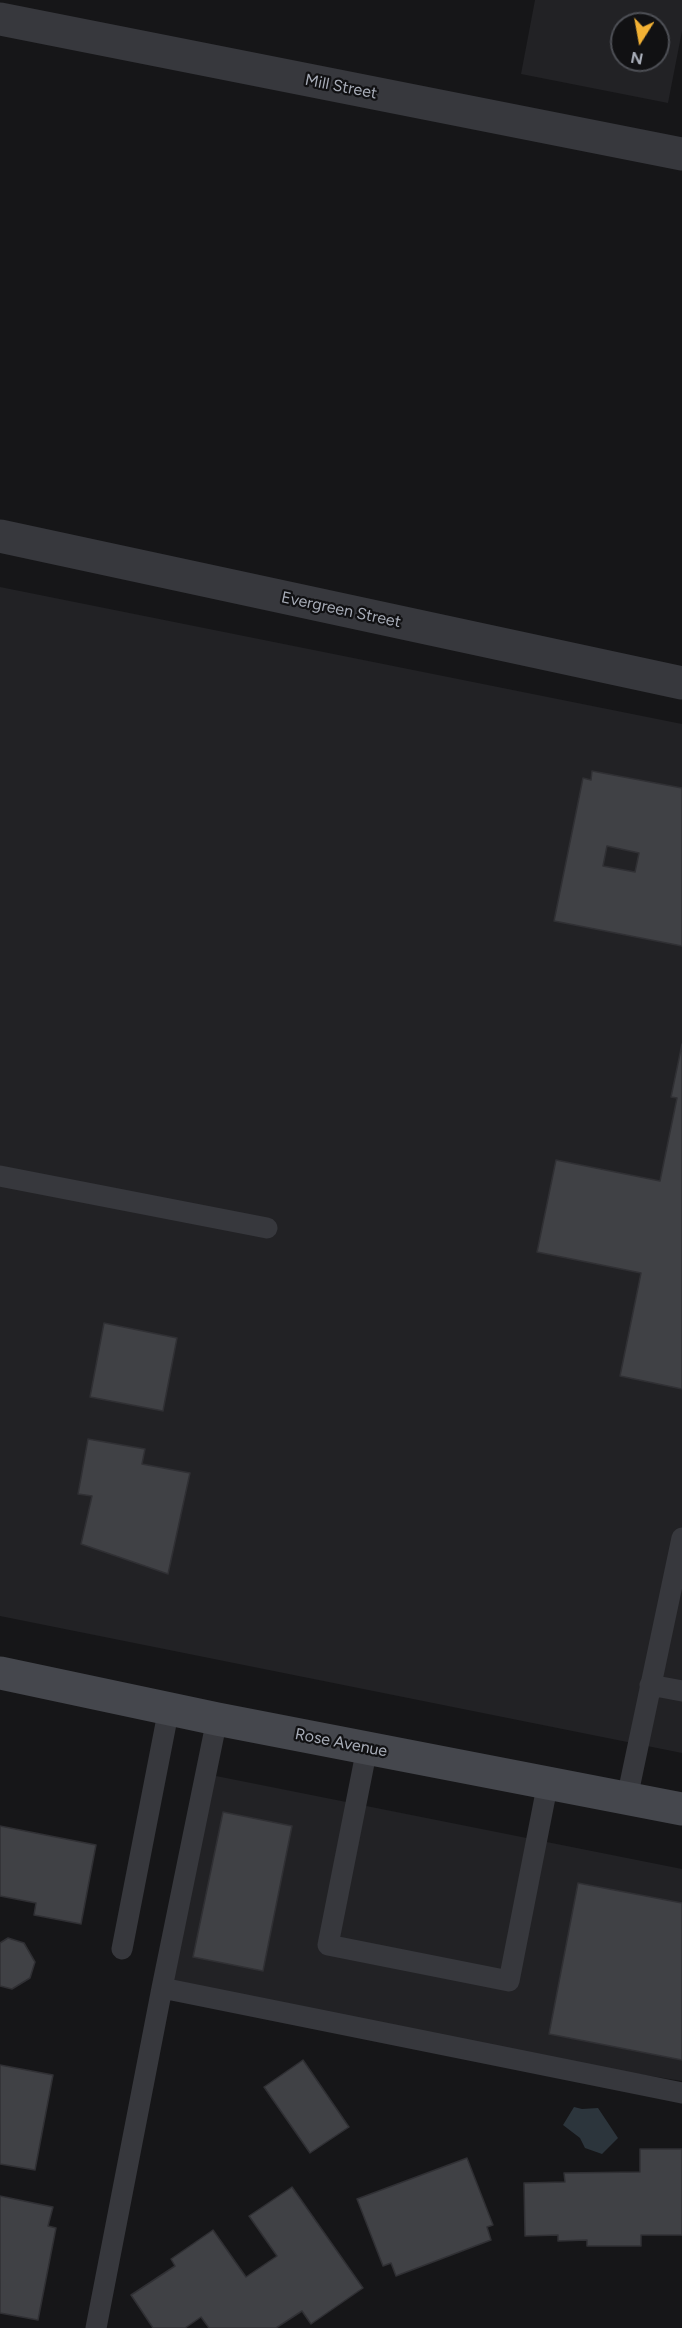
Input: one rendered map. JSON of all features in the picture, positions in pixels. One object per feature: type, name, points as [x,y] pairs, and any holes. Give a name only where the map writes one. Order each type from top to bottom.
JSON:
[{"type":"street","name":"Mill Street","points":[[0,19],[682,154]]},
{"type":"street","name":"Evergreen Street","points":[[0,536],[682,683]]},
{"type":"street","name":"Rose Avenue","points":[[0,1673],[217,1719],[682,1809]]},
{"type":"lane","points":[[0,1176],[267,1228]]},
{"type":"lane","points":[[627,1798],[650,1685],[677,1587],[682,1538]]},
{"type":"lane","points":[[650,1685],[682,1691]]},
{"type":"lane","points":[[122,1949],[169,1708]]},
{"type":"lane","points":[[96,2328],[217,1719]]},
{"type":"lane","points":[[367,1748],[328,1945],[509,1981],[548,1782]]},
{"type":"lane","points":[[162,1988],[682,2093]]},
{"type":"shaded area","points":[[535,0],[682,0],[682,31],[668,103],[521,74]]},
{"type":"shaded area","points":[[0,587],[682,724],[682,1753],[0,1616]]},
{"type":"shaded area","points":[[206,1774],[682,1869],[682,2081],[404,2037],[162,1988]]},
{"type":"shaded area","points":[[574,2107],[598,2108],[618,2138],[602,2154],[585,2148],[580,2138],[563,2125]]},
{"type":"building","points":[[592,771],[682,788],[682,946],[554,921],[583,778],[591,780]],"holes":[[[607,846],[639,853],[635,872],[603,866]]]},
{"type":"building","points":[[682,1044],[682,1389],[620,1376],[641,1273],[537,1252],[556,1160],[660,1181],[677,1098],[671,1097]]},
{"type":"building","points":[[104,1323],[177,1338],[163,1411],[90,1397]]},
{"type":"building","points":[[88,1439],[145,1449],[142,1464],[190,1473],[168,1574],[81,1544],[92,1496],[78,1494]]},
{"type":"building","points":[[223,1812],[292,1826],[263,1971],[193,1957]]},
{"type":"building","points":[[0,1826],[96,1845],[81,1924],[34,1915],[36,1903],[0,1896]]},
{"type":"building","points":[[578,1883],[682,1903],[682,2060],[549,2034]]},
{"type":"building","points":[[8,1938],[24,1943],[35,1962],[30,1978],[12,1989],[0,1986],[0,1943]]},
{"type":"building","points":[[303,2060],[349,2127],[310,2153],[264,2087]]},
{"type":"building","points":[[0,2065],[53,2075],[35,2170],[0,2164]]},
{"type":"building","points":[[640,2149],[682,2149],[682,2235],[641,2235],[641,2246],[587,2246],[587,2240],[558,2241],[558,2235],[525,2236],[524,2183],[565,2182],[564,2173],[640,2172]]},
{"type":"building","points":[[467,2158],[493,2225],[487,2227],[491,2240],[396,2276],[391,2263],[383,2266],[357,2199]]},
{"type":"building","points":[[292,2187],[363,2288],[311,2324],[302,2311],[276,2328],[209,2328],[201,2317],[185,2328],[153,2328],[131,2295],[175,2266],[171,2259],[213,2230],[246,2277],[277,2256],[249,2216]]},
{"type":"building","points":[[0,2196],[53,2207],[48,2226],[56,2228],[38,2320],[0,2313]]}]
